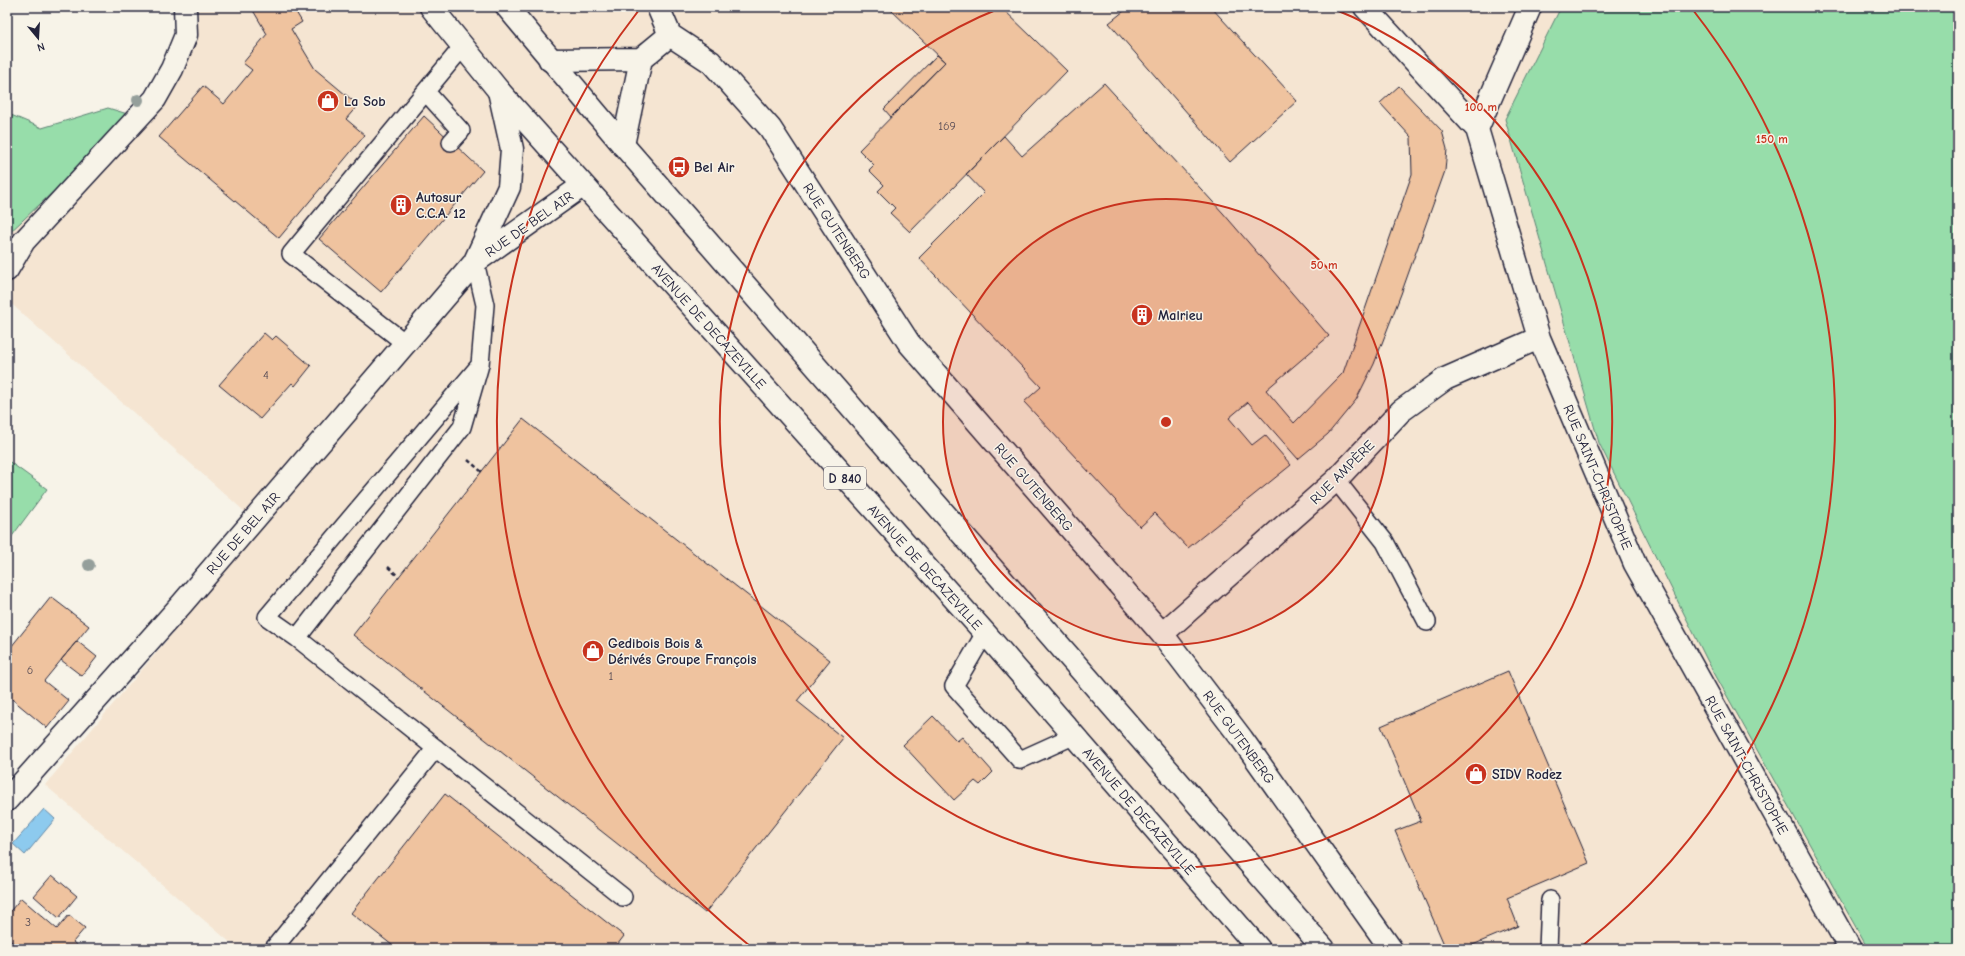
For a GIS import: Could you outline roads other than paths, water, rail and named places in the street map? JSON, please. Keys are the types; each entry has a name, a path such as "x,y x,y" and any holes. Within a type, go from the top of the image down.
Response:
{"street":[{"path":"7,270 24,241 155,99 172,69 186,35 185,7"},
{"name":"AVENUE DE DECAZEVILLE","path":"431,7 464,45 499,91 582,186 985,633 1259,949"},
{"path":"507,7 623,145 1324,949"},
{"path":"623,145 641,59 670,35 658,7"},
{"name":"RUE SAINT-CHRISTOPHE","path":"1365,7 1477,129 1539,338 1635,564 1850,949"},
{"path":"1477,129 1530,7"},
{"name":"RUE GUTENBERG","path":"670,35 711,62 770,128 909,343 1162,634 1242,739 1391,949"},
{"path":"550,60 641,59"},
{"name":"RUE DE BEL AIR","path":"475,262 509,187 512,149 499,91"},
{"name":"RUE DE BEL AIR","path":"7,800 181,605 475,262 582,186"},
{"name":"RUE AMPÈRE","path":"1162,634 1336,480 1401,411 1445,378 1539,338"}],"lane":[{"path":"405,343 291,254 464,45"},
{"path":"426,92 461,131 451,142"},
{"path":"298,638 462,427 480,365 485,305 475,262"},
{"path":"480,365 267,617 298,638 623,897"},
{"path":"1336,480 1386,542 1427,622"},
{"path":"985,633 954,686 1020,760 1074,736"},
{"path":"274,948 436,748"},
{"path":"1548,949 1550,900"}],"water":[{"path":"44,809 55,819 25,855 13,844"}],"place":[{"name":"La Sob","path":"328,101"},
{"name":"Bel Air","path":"679,167"},
{"name":"Autosur C.C.A. 12","path":"401,205"},
{"name":"Malrieu","path":"1142,315"},
{"name":"Gedibois Bois & Dérivés Groupe François","path":"593,651"},
{"name":"SIDV Rodez","path":"1476,774"}]}
